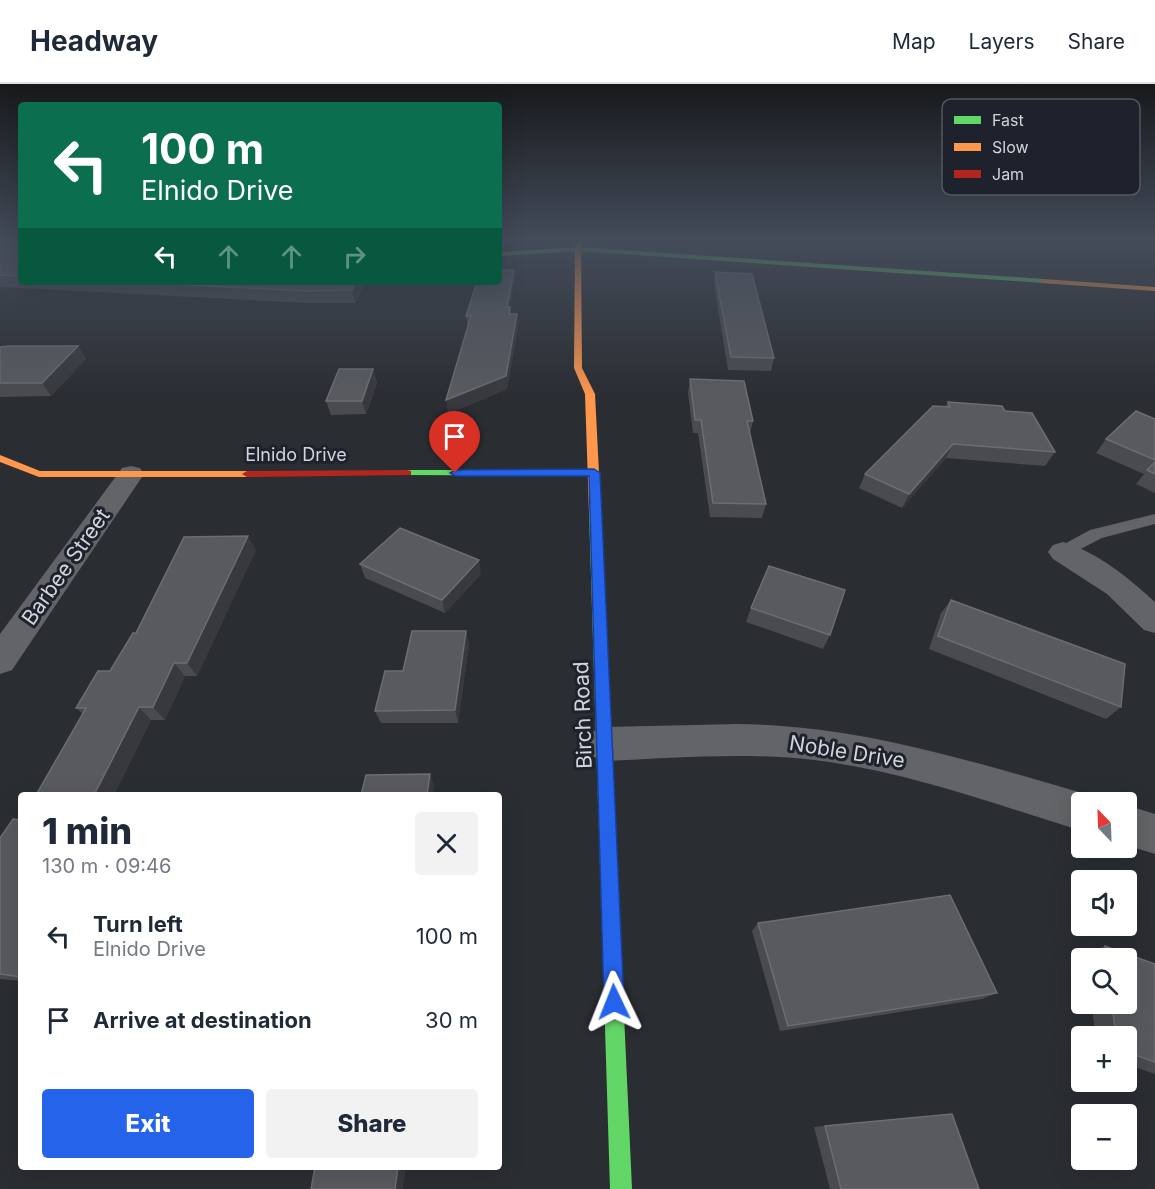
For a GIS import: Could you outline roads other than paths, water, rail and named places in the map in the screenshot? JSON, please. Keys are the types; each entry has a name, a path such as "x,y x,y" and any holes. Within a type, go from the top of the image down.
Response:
{"street":[{"name":"Birch Road","path":"578,294 578,368 590,394 594,473 621,1189"},
{"name":"Elnido Drive","path":"0,459 39,474 594,473"},
{"name":"Barbee Street","path":"0,660 131,474"},
{"path":"1063,552 1118,586 1155,621"},
{"name":"Noble Drive","path":"605,744 738,739 815,744 900,759 1071,809"},
{"path":"1137,828 1155,834"}],"lane":[{"path":"1063,552 1096,534 1155,519"}]}
